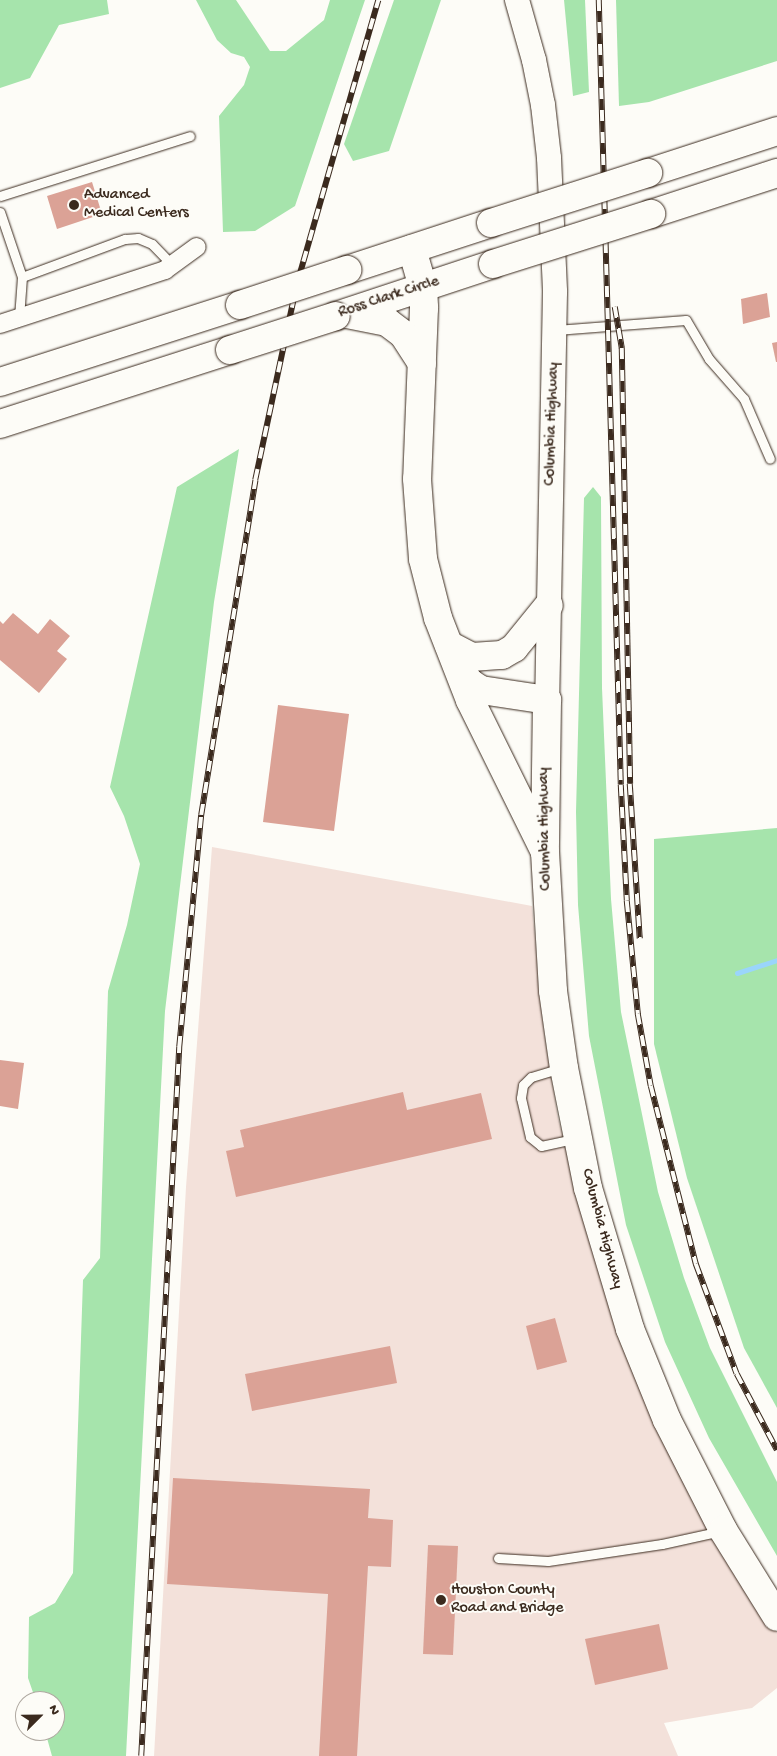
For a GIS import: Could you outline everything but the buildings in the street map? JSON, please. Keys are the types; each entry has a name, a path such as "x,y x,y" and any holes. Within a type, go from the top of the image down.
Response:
{"main road":[{"name":"Columbia Highway","path":"517,0 534,60 545,123 556,330 545,852 553,991 564,1068 577,1139 611,1272 630,1329 667,1420 723,1530 777,1617"},
{"path":"0,382 777,131"},
{"name":"Ross Clark Circle","path":"0,424 777,173"},
{"path":"412,249 423,287 417,479 420,531 430,590 470,700 545,852"},
{"path":"340,315 387,322 402,334 422,364"},
{"path":"454,656 502,655 514,648 549,605"},
{"path":"454,656 468,682 481,690 547,700"}],"street":[{"path":"0,324 172,265 197,247"}],"lane":[{"path":"0,196 190,136"},
{"path":"0,212 22,277 19,318"},
{"path":"22,277 125,239 138,238 152,244 172,265"},
{"path":"556,330 686,320 709,359 744,399 770,459"},
{"path":"564,1068 531,1077 523,1085 521,1098 530,1137 541,1146 577,1139"},
{"path":"498,1558 548,1560 662,1544 723,1530"}],"shaded area":[{"path":"212,847 532,906 544,1032 558,1118 601,1276 777,1633 777,1688 752,1708 664,1723 678,1756 154,1756 186,1187"}],"green space":[{"path":"0,0 107,0 109,14 59,25 30,78 0,88"},
{"path":"196,0 236,0 270,51 286,51 324,20 330,0 365,0 295,206 255,231 223,232 219,116 244,85 250,67 244,57 231,53 217,40"},
{"path":"394,0 441,0 389,151 353,161 344,144"},
{"path":"564,0 585,0 589,92 573,96"},
{"path":"616,0 777,0 777,61 649,102 619,106"},
{"path":"239,449 214,602 165,1011 126,1756 52,1756 48,1741 65,1741 65,1691 33,1691 28,1678 29,1617 55,1603 73,1573 83,1280 100,1258 108,991 127,925 140,864 124,816 110,787 177,487"},
{"path":"593,487 601,497 602,688 611,899 621,1012 658,1192 684,1278 710,1348 777,1482 777,1556 709,1438 665,1342 626,1225 589,1036 578,905 576,812 584,498"},
{"path":"777,828 777,1408 744,1348 687,1178 654,1044 654,839"}],"waterway":[{"path":"737,973 777,960"}],"railway":[{"path":"141,1756 179,1047 201,815 255,480 297,283 378,0"},
{"path":"599,0 621,785 627,901 638,1014 651,1086 696,1264 737,1374 777,1450"},
{"path":"615,307 622,348 630,784 640,939"}],"place":[{"name":"Advanced Medical Centers","path":"74,205"},
{"name":"Houston County Road and Bridge","path":"441,1600"}]}
